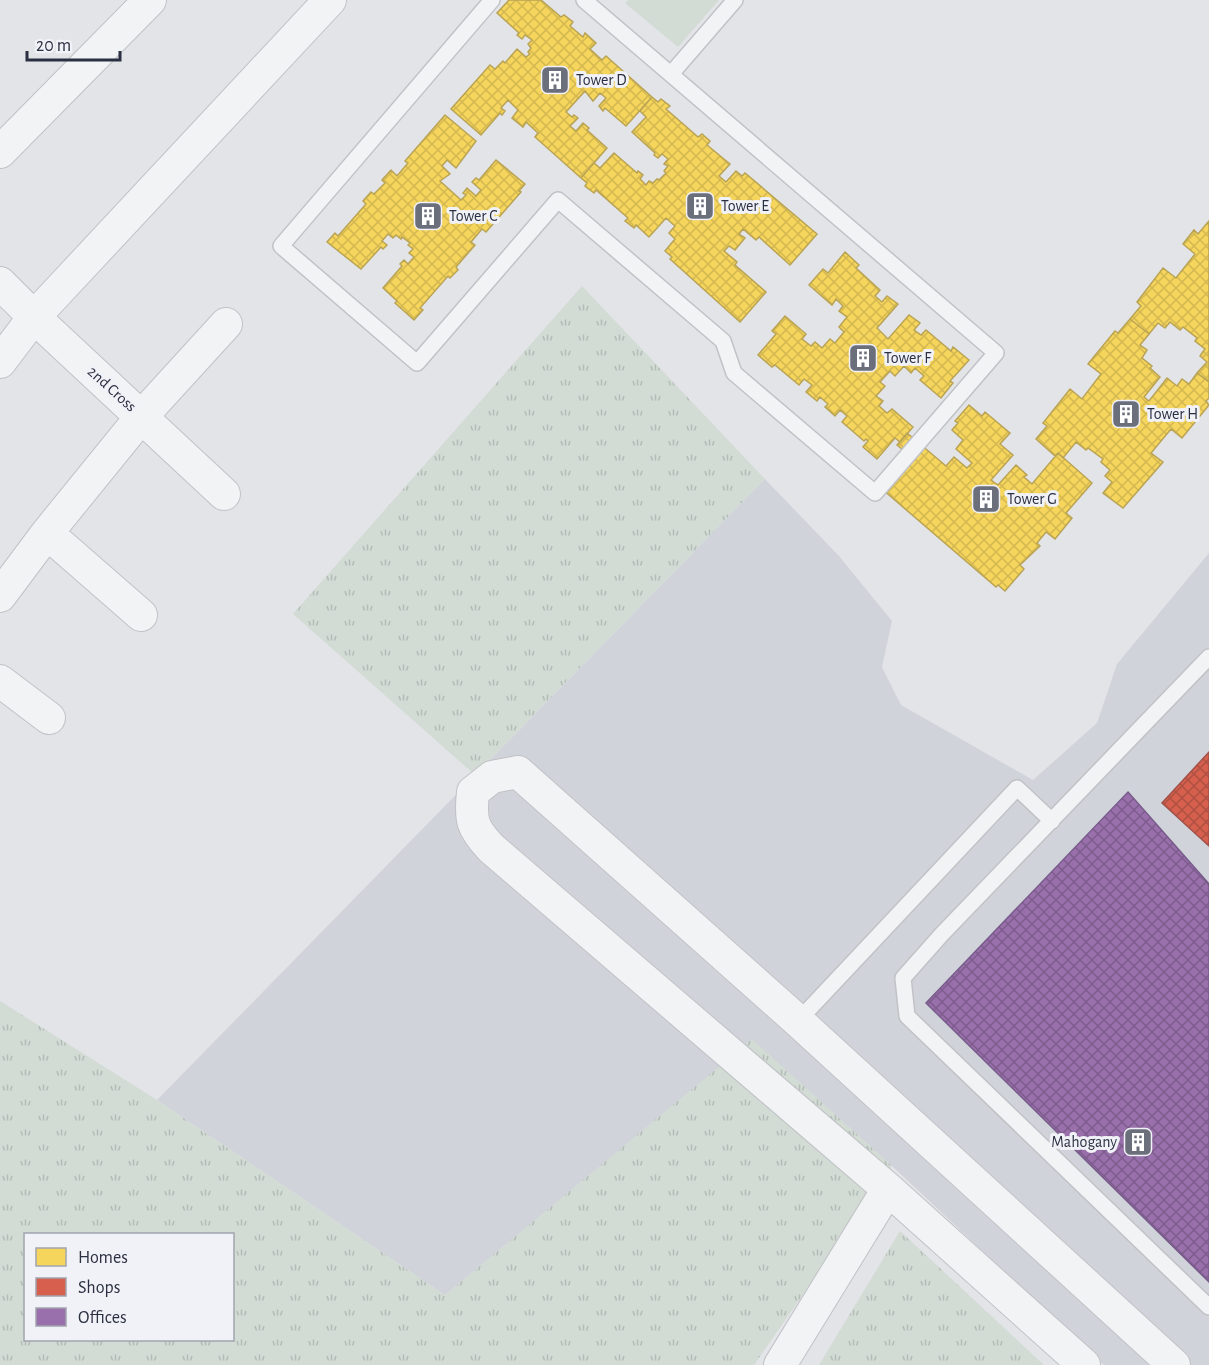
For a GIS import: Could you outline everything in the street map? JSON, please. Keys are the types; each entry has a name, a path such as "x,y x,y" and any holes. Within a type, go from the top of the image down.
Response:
{"street":[{"path":"0,152 150,0"},
{"path":"0,362 34,317 330,0"},
{"name":"2nd Cross","path":"0,283 224,494"},
{"path":"0,596 47,532 142,416 226,324"},
{"path":"47,532 141,615"},
{"path":"0,681 49,718"},
{"path":"1084,1365 888,1189 491,848 478,834 470,816 473,792 492,777 518,772 798,1022 1174,1365"},
{"path":"780,1365 888,1189"}],"lane":[{"path":"492,0 281,246 417,363 558,200 723,341 734,373 875,493 996,353 584,0"},
{"path":"671,74 735,0"},
{"path":"1209,657 942,934 903,978 907,1016 1209,1307"},
{"path":"798,1022 1017,788 1052,820"}],"shaded area":[{"path":"765,479 839,556 892,621 882,667 901,705 1033,780 1097,723 1117,664 1209,553 1209,1365 1104,1365 892,1166 752,1040 445,1295 157,1100"}],"green space":[{"path":"628,0 719,0 678,47 625,3"},
{"path":"582,286 765,479 475,775 293,614"},
{"path":"0,1001 157,1100 445,1295 752,1039 892,1166 754,1365 0,1365"},
{"path":"900,1231 1044,1365 819,1365"}],"building: Homes":[{"name":"Tower D","path":"509,0 541,0 561,17 564,15 573,22 570,26 583,37 585,33 596,43 590,49 602,60 606,56 652,97 626,126 605,108 603,111 599,106 606,98 600,93 593,101 585,91 566,112 578,118 570,126 576,131 583,123 589,128 587,130 607,148 581,178 535,137 538,133 526,122 523,127 512,118 518,110 508,100 501,108 505,111 502,115 500,113 481,135 451,109 490,65 495,69 503,61 505,63 517,49 526,57 530,54 528,52 531,48 528,44 532,40 525,35 522,39 517,35 519,33 497,13"},
{"name":"Tower E","path":"652,97 658,102 661,99 670,106 666,109 698,137 702,134 710,141 707,145 730,164 719,176 726,182 736,171 742,176 745,173 817,234 790,265 759,237 756,240 743,229 739,234 745,238 735,250 729,246 724,251 737,262 735,265 766,292 740,322 670,259 672,257 665,251 675,239 669,233 675,226 666,218 649,237 636,225 634,228 625,221 628,218 596,190 594,193 585,186 587,183 581,178 594,163 600,168 614,153 637,173 638,171 643,175 640,179 646,185 649,181 653,183 659,180 666,173 664,171 668,166 664,164 668,159 662,154 658,158 654,155 655,153 632,132 646,117 640,111"},
{"name":"Tower C","path":"445,115 476,141 456,168 447,160 442,166 450,174 440,181 461,200 466,195 463,193 467,188 476,196 481,190 472,182 476,178 479,180 496,160 525,184 519,191 521,192 486,232 482,229 471,242 475,245 456,267 458,270 450,278 448,276 420,308 423,310 414,320 395,303 397,301 383,288 402,266 400,264 404,260 408,264 414,257 409,253 413,249 408,245 410,243 402,237 401,239 396,235 393,238 388,234 382,241 387,245 383,249 381,247 361,269 327,242 335,233 338,236 366,204 363,201 371,192 374,194 385,183 382,180 391,170 397,176 408,163 405,161"},
{"path":"1209,221 1209,382 1197,373 1207,362 1200,356 1205,349 1195,341 1197,338 1183,327 1180,330 1170,322 1165,328 1158,323 1149,334 1130,319 1141,306 1137,302 1163,268 1176,278 1195,254 1183,244 1194,230 1198,234"},
{"name":"Tower F","path":"845,252 859,265 856,268 880,290 875,296 882,302 887,296 898,304 877,328 888,339 909,315 920,323 914,330 921,335 926,330 951,351 953,347 969,360 950,381 953,383 941,398 920,380 924,376 915,368 911,373 904,366 895,376 890,371 880,382 885,386 876,396 883,401 879,406 887,413 892,409 913,427 900,442 895,438 877,459 863,447 868,441 866,439 864,441 842,422 847,416 840,410 835,416 825,407 828,404 820,397 817,401 806,392 812,385 804,379 799,385 775,365 772,367 758,355 776,334 772,331 785,316 806,334 802,339 811,346 815,342 822,348 830,339 835,343 844,332 839,327 847,317 839,311 843,306 836,299 832,305 809,285 823,269 828,273"},
{"name":"Tower H","path":"1130,319 1149,334 1140,345 1147,350 1142,358 1160,377 1144,397 1149,401 1167,378 1177,386 1182,379 1189,384 1197,373 1209,382 1209,398 1206,401 1209,405 1182,438 1171,429 1151,453 1163,462 1123,508 1103,493 1112,482 1105,476 1110,470 1101,462 1103,459 1076,442 1063,458 1058,453 1055,456 1036,439 1047,426 1043,423 1070,389 1082,399 1101,374 1088,364 1115,331 1118,333"},
{"name":"Tower G","path":"969,405 982,416 985,412 1010,433 1000,444 1013,455 991,480 998,485 1016,465 1027,475 1024,477 1032,484 1058,453 1092,483 1066,513 1072,518 1055,539 1046,532 1037,543 1040,546 1020,565 1024,569 1005,591 998,585 996,587 875,483 903,450 897,445 907,433 946,466 954,457 967,468 972,463 956,449 963,440 952,430 958,423 955,421"}],"building: Shops":[{"path":"1209,752 1209,846 1162,803"}],"building: Offices":[{"name":"Mahogany","path":"1128,792 1209,884 1209,1282 926,1003"}],"place":[{"name":"Tower D","path":"555,80"},
{"name":"Tower E","path":"700,206"},
{"name":"Tower C","path":"428,216"},
{"name":"Tower F","path":"863,358"},
{"name":"Tower H","path":"1126,414"},
{"name":"Tower G","path":"986,499"},
{"name":"Mahogany","path":"1138,1142"}]}
